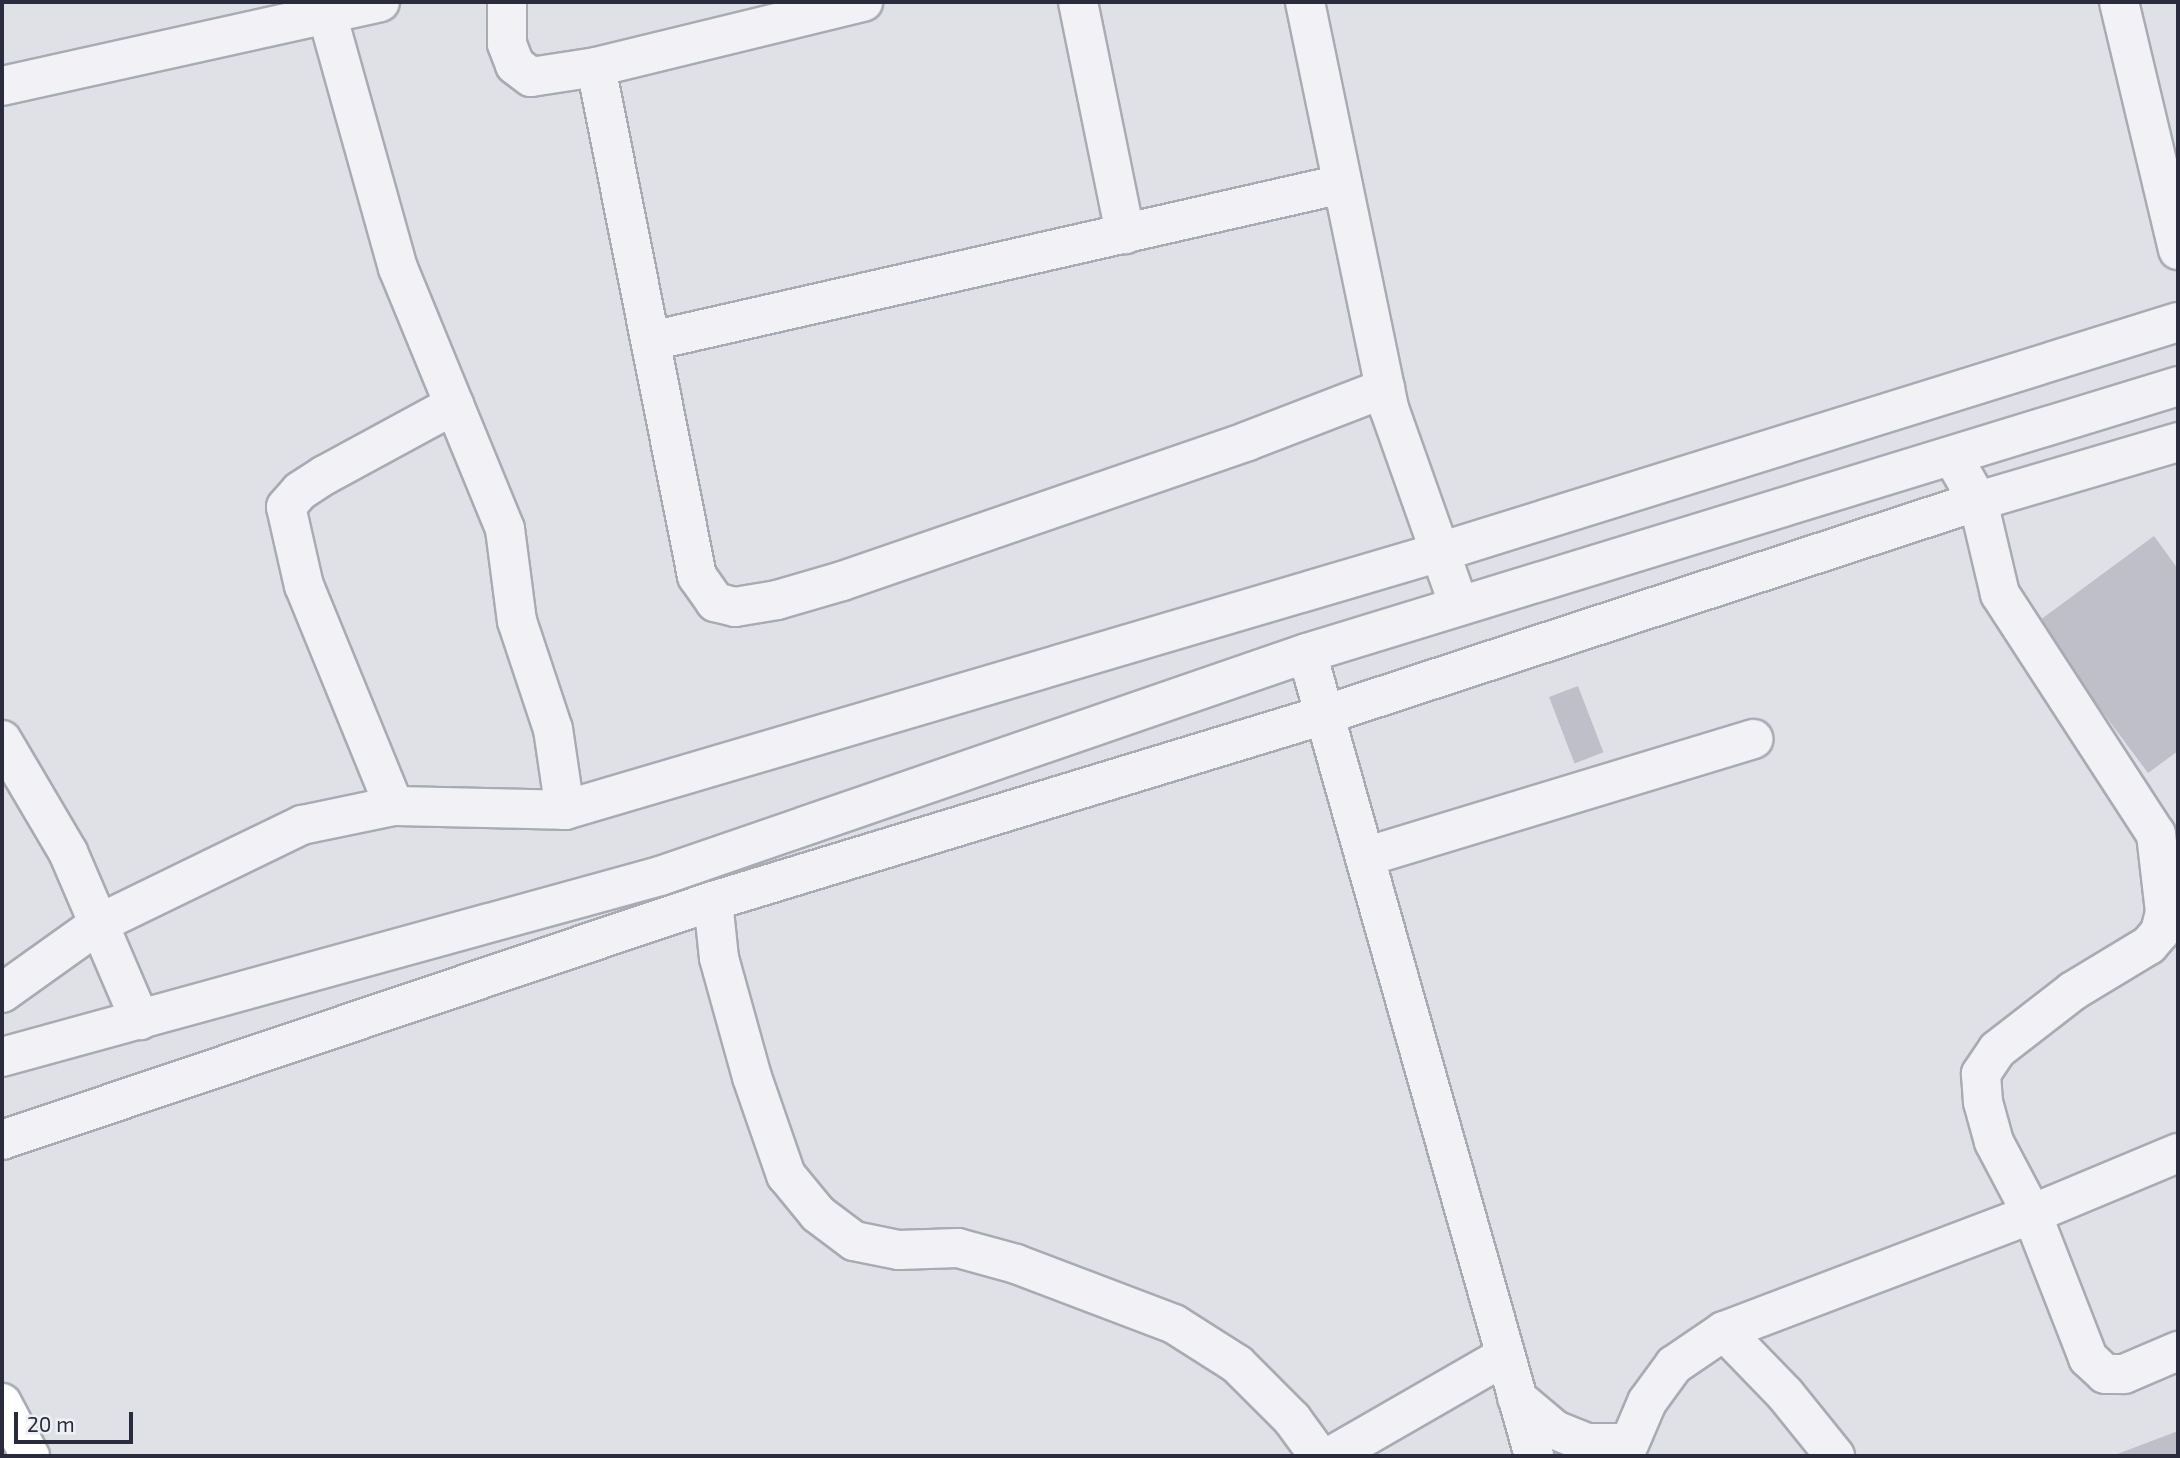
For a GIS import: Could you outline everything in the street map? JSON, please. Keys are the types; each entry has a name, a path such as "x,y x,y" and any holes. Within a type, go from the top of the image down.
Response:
{"main road":[{"path":"2,1403 30,1456"}],"street":[{"path":"2,86 380,2"},
{"path":"507,2 507,44 515,65 531,77 596,67 863,2"},
{"path":"1078,2 1125,234"},
{"path":"1305,2 1385,388 1459,606"},
{"path":"2119,2 2178,250"},
{"path":"327,14 398,268 505,529 517,621 554,729 565,810"},
{"path":"596,67 697,576 715,602 735,607 777,600 842,581 1248,441 1385,388"},
{"path":"651,341 1342,184"},
{"path":"2,993 100,923 302,825 394,806 565,810 1440,552 2178,322"},
{"path":"2,1057 660,876 1307,653 2178,386"},
{"path":"394,806 304,586 286,508 300,491 325,475 454,405"},
{"path":"2,1140 713,901 1324,715 1978,501 2178,442"},
{"path":"1952,456 1978,501 2000,594 2156,834 2165,912 2160,932 2149,945 2074,991 1997,1050 1981,1074 1994,1142 2032,1214 2088,1357 2105,1374 2124,1374 2178,1351"},
{"path":"1307,653 1534,1456"},
{"path":"1366,857 1753,739"},
{"path":"2,740 68,852 140,1020"},
{"path":"713,901 719,958 752,1077 786,1175 818,1214 854,1241 899,1250 958,1248 1016,1264 1174,1324 1237,1364 1292,1419 1320,1456"},
{"path":"1517,1398 1555,1430 1588,1443 1625,1450 1647,1402 1674,1365 1724,1331 2032,1214 2178,1153"},
{"path":"1724,1331 1785,1394 1835,1456"},
{"path":"1331,1456 1505,1356"}],"building":[{"path":"2154,536 2178,569 2178,751 2148,773 2036,623"},
{"path":"1578,686 1603,752 1575,763 1549,697"},
{"path":"2178,1431 2178,1456 2112,1456"}]}
